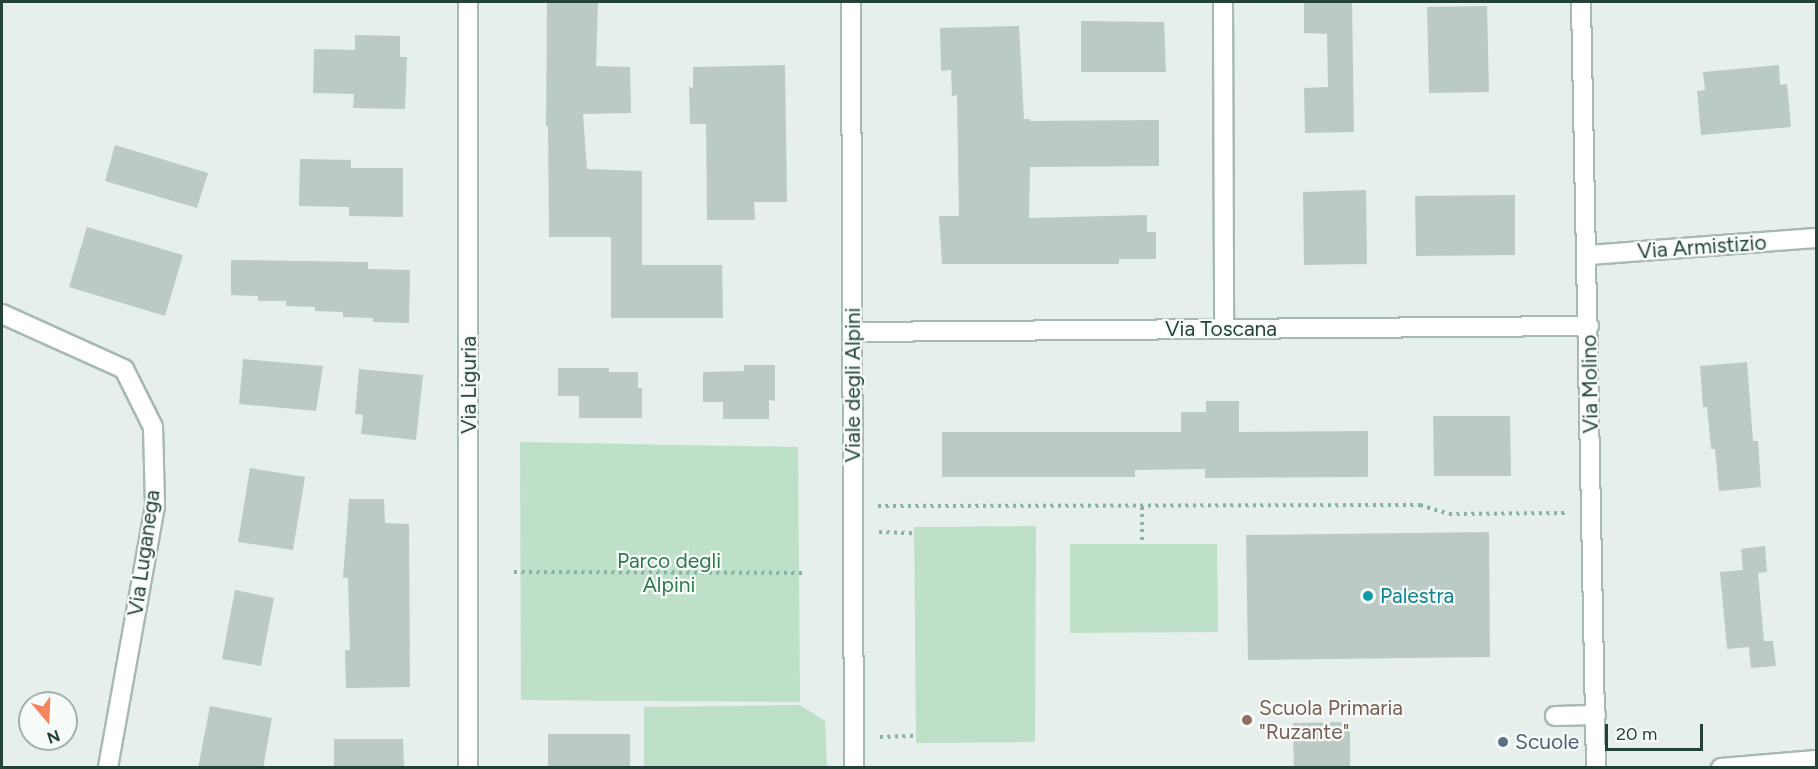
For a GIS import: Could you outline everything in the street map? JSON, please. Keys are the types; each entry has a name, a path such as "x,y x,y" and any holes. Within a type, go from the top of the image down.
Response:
{"street":[{"name":"Via Liguria","path":"468,2 468,768"},
{"name":"Viale degli Alpini","path":"851,2 854,768"},
{"path":"1223,2 1224,329"},
{"name":"Via Molino","path":"1581,2 1588,255 1596,768"},
{"name":"Via Armistizio","path":"1588,255 1816,238"},
{"name":"Via Luganega","path":"2,314 124,369 153,427 155,506 108,768"},
{"name":"Via Toscana","path":"853,332 1589,326"},
{"path":"1555,716 1596,715"},
{"path":"1721,768 1816,760"}],"path":[{"path":"878,495 878,506 1420,506 1449,514 1567,513"},
{"path":"1142,507 1142,541"},
{"path":"878,532 914,532"},
{"path":"514,572 804,573"},
{"path":"880,737 916,736"}],"green space":[{"name":"Parco degli Alpini","path":"520,442 798,447 800,702 521,700"},
{"path":"1036,526 1035,742 916,743 914,527"},
{"path":"1070,544 1217,544 1218,632 1070,633"},
{"path":"800,705 825,721 827,767 644,767 644,707"}],"building":[{"path":"547,2 598,2 596,66 630,67 631,113 583,114 587,169 642,171 642,265 722,265 723,318 611,318 611,237 549,237 548,126 546,126"},
{"path":"1304,2 1352,2 1354,132 1305,133 1304,88 1328,87 1327,34 1304,33"},
{"path":"1487,6 1489,92 1429,93 1427,7"},
{"path":"1081,21 1164,22 1166,72 1081,72"},
{"path":"1019,26 1024,119 1030,119 1030,121 1159,120 1159,166 1030,167 1029,218 1147,215 1147,232 1156,232 1156,259 1119,259 1119,264 942,264 939,216 959,216 957,95 952,96 951,70 941,71 940,28"},
{"path":"355,35 400,36 400,57 407,57 405,109 353,108 354,94 313,93 314,49 355,50"},
{"path":"785,65 787,202 754,202 755,220 707,220 706,124 690,124 689,87 693,88 693,67"},
{"path":"1779,65 1780,85 1787,84 1791,127 1701,135 1697,91 1705,90 1703,72"},
{"path":"115,145 208,173 197,208 105,181"},
{"path":"300,159 351,160 351,168 403,168 403,217 349,216 349,207 299,206"},
{"path":"1366,190 1367,264 1304,265 1303,192"},
{"path":"1515,195 1515,255 1416,256 1415,196"},
{"path":"87,227 183,255 165,316 69,287"},
{"path":"231,260 368,262 368,269 410,270 409,323 373,322 373,318 343,317 343,312 315,311 315,307 286,306 286,301 258,301 258,296 231,295"},
{"path":"243,359 323,366 316,411 239,404"},
{"path":"1747,362 1753,441 1758,441 1761,487 1719,491 1715,449 1711,449 1707,407 1703,407 1700,366"},
{"path":"744,365 775,365 775,401 769,400 769,419 723,419 723,402 703,402 703,372 744,371"},
{"path":"558,368 609,368 609,372 638,372 638,388 642,388 642,418 579,418 579,396 558,396"},
{"path":"359,369 423,375 416,440 361,434 363,415 355,414"},
{"path":"1206,401 1239,401 1239,432 1368,431 1368,477 1205,478 1205,469 1135,470 1135,477 942,477 942,432 1181,432 1181,412 1206,412"},
{"path":"1433,416 1510,416 1511,476 1434,476"},
{"path":"250,468 305,477 293,550 238,542"},
{"path":"349,499 384,499 385,523 409,524 410,687 346,688 345,650 350,650 348,578 343,578"},
{"name":"Palestra","path":"1489,532 1490,657 1248,660 1246,535"},
{"path":"1765,546 1767,572 1758,573 1764,641 1773,641 1776,666 1751,668 1749,647 1727,649 1720,572 1743,570 1741,549"},
{"path":"235,590 274,598 261,666 222,659"},
{"path":"210,706 272,718 263,768 198,768"},
{"path":"1350,722 1350,768 1294,768 1293,723"},
{"path":"548,734 630,734 630,768 548,768"},
{"path":"334,739 403,739 404,768 334,768"}],"place":[{"name":"Palestra","path":"1368,596"},
{"name":"Scuola Primaria \"Ruzante\"","path":"1247,720"},
{"name":"Scuole","path":"1503,742"}]}
